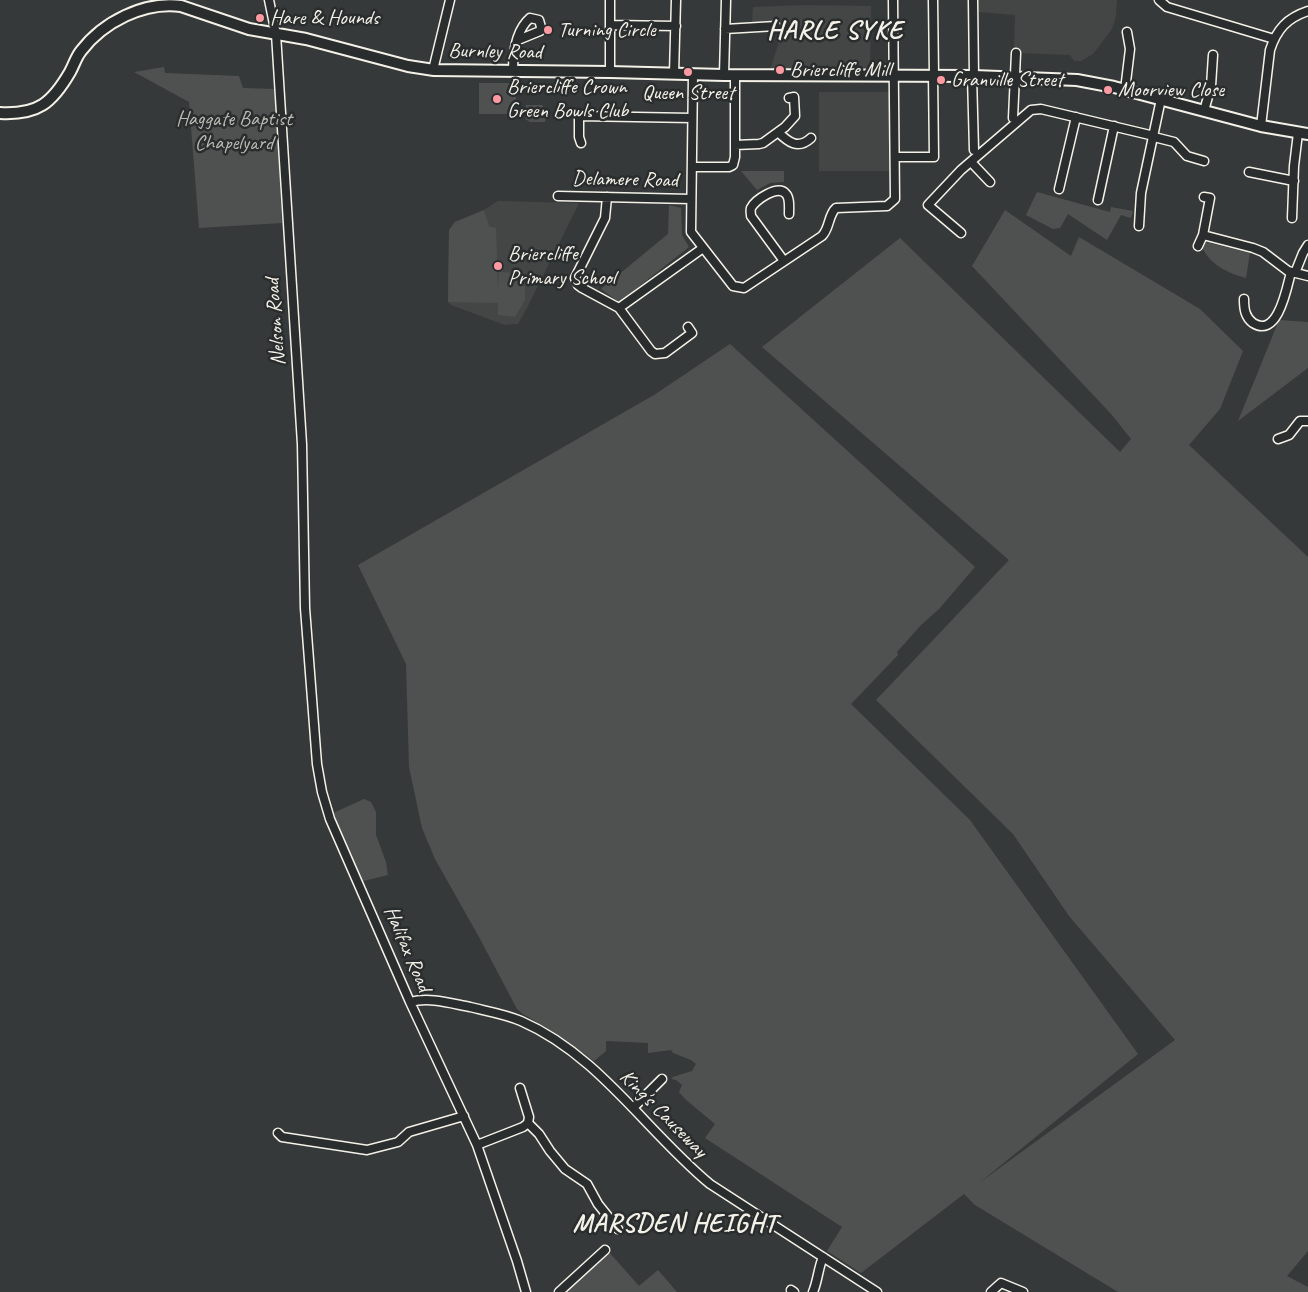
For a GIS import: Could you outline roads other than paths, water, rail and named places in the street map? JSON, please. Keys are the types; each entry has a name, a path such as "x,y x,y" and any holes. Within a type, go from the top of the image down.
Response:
{"street":[{"name":"Nelson Road","path":"269,0 276,34 302,444 305,608"},
{"path":"433,70 450,0"},
{"path":"610,0 610,72"},
{"path":"674,74 676,0"},
{"path":"692,167 731,166 735,160 725,29 726,0"},
{"path":"693,75 691,232 733,286 744,288 826,232 831,214 836,208 890,204 895,196 893,0"},
{"path":"895,157 934,158 933,0"},
{"path":"973,0 974,150"},
{"path":"1159,0 1167,7 1274,39"},
{"path":"0,113 13,114 32,110 46,103 56,94 80,53 93,38 114,23 138,11 158,6 181,6 240,26 276,34"},
{"path":"1261,126 1270,50 1274,39 1282,26 1290,19 1308,12"},
{"path":"610,25 676,26"},
{"path":"725,29 776,26"},
{"path":"1125,90 1130,49 1126,32"},
{"name":"Burnley Road","path":"276,34 306,39 408,66 433,70 693,75 973,76 1077,80 1125,90 1261,126 1303,133"},
{"path":"513,71 513,57 518,40"},
{"path":"1013,118 1016,53"},
{"path":"1204,111 1210,86 1213,55"},
{"path":"735,145 759,144 785,127 795,116 794,97"},
{"path":"1139,226 1141,193 1161,99"},
{"path":"961,233 928,205 971,162 1026,113 1036,109 1114,126 1174,142 1187,156 1199,162"},
{"path":"581,143 579,137 579,116 692,118"},
{"path":"1060,189 1076,117"},
{"path":"1098,200 1114,126"},
{"path":"778,132 789,142 795,144 810,141"},
{"path":"1292,218 1294,181 1303,133"},
{"path":"971,162 990,182"},
{"path":"1249,172 1294,181"},
{"path":"784,261 751,216 751,211 754,204 775,190 786,194 789,214"},
{"name":"Delamere Road","path":"558,196 691,199"},
{"path":"607,197 605,218 576,274 578,285 619,308 655,354 665,353 692,333"},
{"path":"1198,246 1203,235 1210,198"},
{"path":"1203,235 1258,250 1293,273 1308,276"},
{"path":"1244,299 1244,310 1252,323 1266,326 1272,322 1278,314 1293,273 1308,245"},
{"path":"619,308 702,248"},
{"path":"1278,439 1289,435 1300,421 1308,421"},
{"name":"Halifax Road","path":"305,608 317,764 322,792 330,819 410,1002 477,1145 526,1292"},
{"name":"King's Causeway","path":"410,1002 422,999 440,1001 520,1020 556,1040 580,1058 634,1107 661,1138 710,1184 878,1292"},
{"path":"634,1107 662,1080"},
{"path":"477,1145 523,1127 528,1123 529,1116 520,1088"},
{"path":"278,1134 282,1137 367,1150 398,1142 409,1132 464,1116"},
{"path":"528,1123 566,1169 588,1184 598,1204 618,1229"},
{"path":"559,1292 605,1250"},
{"path":"814,1292 817,1284 818,1268 823,1257"},
{"path":"991,1292 1001,1283 1022,1292"}],"place":[{"name":"Hare & Hounds","path":"260,18"},
{"name":"Turning Circle","path":"548,30"},
{"name":"Briercliffe Mill","path":"780,70"},
{"name":"Queen Street","path":"688,72"},
{"name":"Granville Street","path":"941,80"},
{"name":"Moorview Close","path":"1108,90"},
{"name":"Briercliffe Crown Green Bowls Club","path":"497,99"},
{"name":"Briercliffe Primary School","path":"498,266"}],"district":[{"name":"HARLE SYKE","path":"835,31"},
{"name":"MARSDEN HEIGHT","path":"675,1224"}],"park label":[{"name":"Haggate Baptist Chapelyard","path":"234,131"}]}
